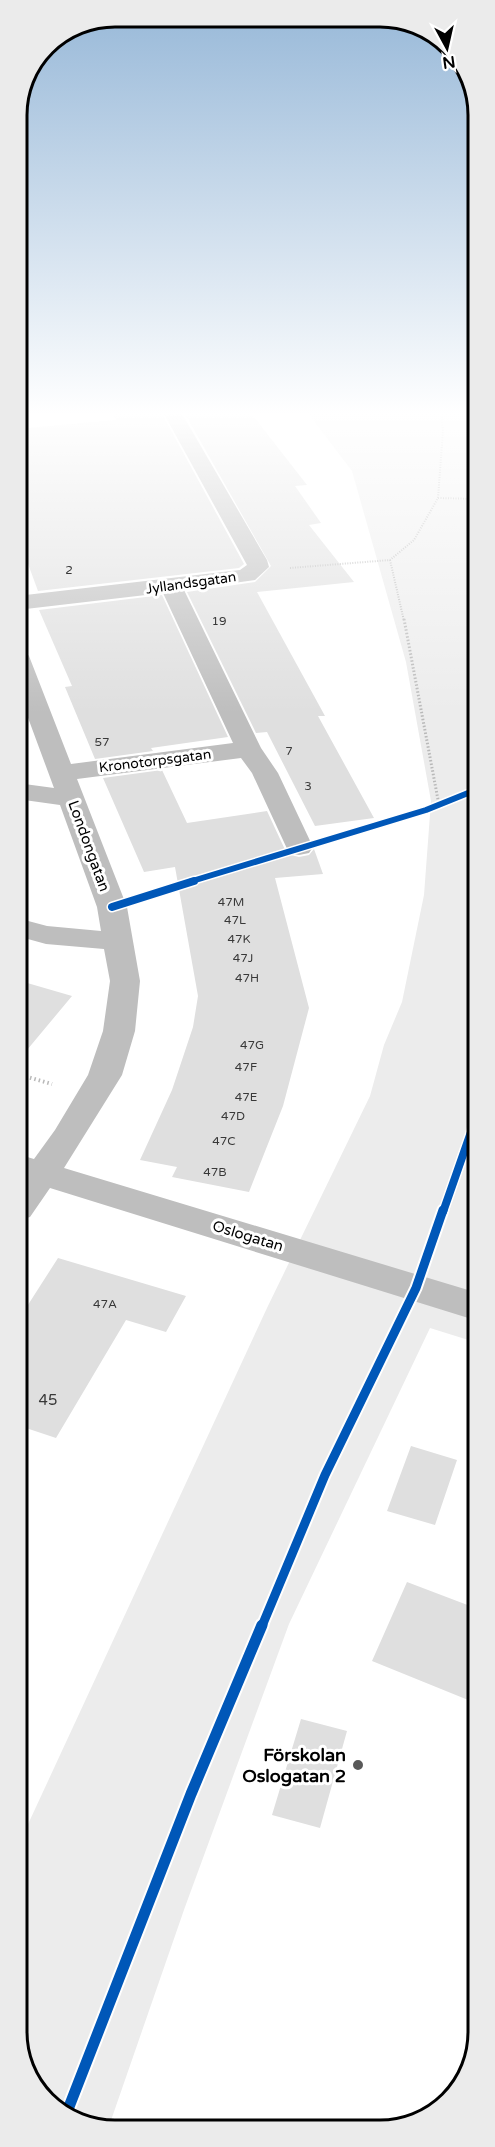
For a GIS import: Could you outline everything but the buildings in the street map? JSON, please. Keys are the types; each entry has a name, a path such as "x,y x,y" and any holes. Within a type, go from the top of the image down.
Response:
{"street":[{"name":"Jyllandsgatan","path":"27,602 231,578 254,571 258,567 256,560 229,512"},
{"path":"171,586 248,749 265,773 299,847"},
{"name":"Londongatan","path":"27,689 67,786 112,907 125,981 119,1031 108,1064 89,1103 29,1169"},
{"name":"Kronotorpsgatan","path":"27,790 67,786 248,749"},
{"path":"27,930 46,935 119,941"},
{"name":"Oslogatan","path":"29,1169 468,1304"}],"path":[{"path":"254,571 390,560 414,540 430,512"},
{"path":"390,560 411,651 440,805"}],"shaded area":[{"path":"364,512 468,512 468,1340 430,1328 289,1624 185,1907 111,2120 98,2118 71,2108 49,2090 39,2076 30,2055 27,2032 27,1826 267,1308 370,1096 384,1045 402,1002 424,895 431,801 406,662"}],"cycle path":[{"path":"112,907 299,847 426,810 468,793"},
{"path":"69,2107 191,1794 325,1475 416,1288 468,1140"}],"place":[{"name":"Förskolan Oslogatan 2","path":"358,1765"}]}
